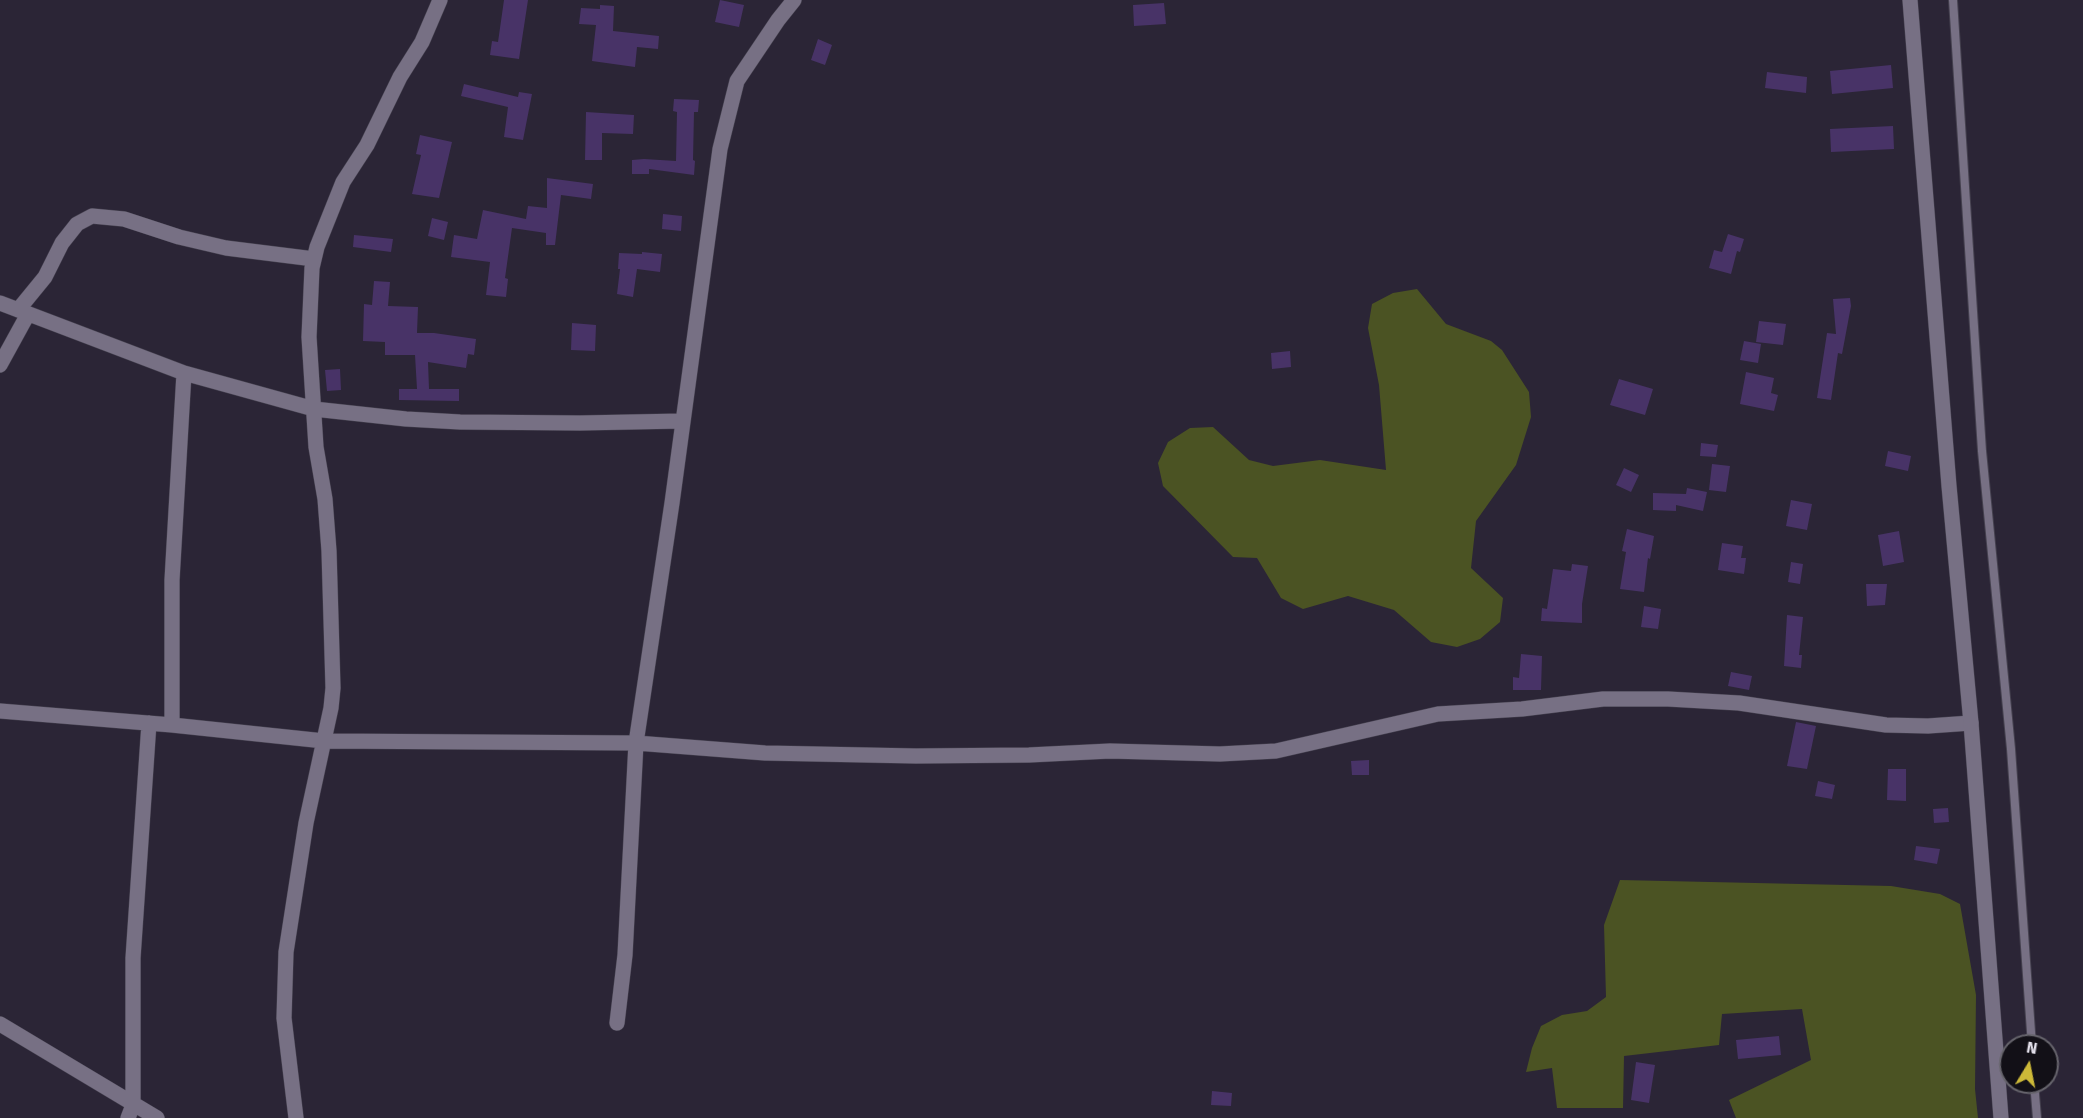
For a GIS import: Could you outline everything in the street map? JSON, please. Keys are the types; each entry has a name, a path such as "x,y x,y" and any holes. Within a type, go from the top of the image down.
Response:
{"street":[{"path":"296,1118 284,1018 286,952 306,823 333,688 330,550 325,499 316,447 309,337 314,259 343,182 367,145 400,77 422,42 440,0"},
{"path":"616,1023 625,955 636,743 672,504 720,149 734,91 742,72 794,0"},
{"path":"1910,0 1948,474 1971,723 2001,1118"},
{"path":"0,364 23,312 45,277 62,243 77,224 92,216 124,219 179,237 226,248 314,259"},
{"path":"0,303 184,373 314,409 406,419 460,422 682,421"},
{"path":"172,725 172,580 184,373"},
{"path":"1,713 149,723 324,741 636,743 765,753 811,754 1017,755 1110,751 1220,754 1276,751 1438,714 1522,709 1603,699 1668,699 1739,703 1886,725 1928,726 1971,723"},
{"path":"130,1111 133,958 149,723"},
{"path":"0,1024 130,1111 157,1118"}],"lane":[{"path":"1953,0 1982,451 2011,749 2031,1034"},
{"path":"2035,1094 2037,1118"}],"green space":[{"path":"1417,289 1446,324 1491,341 1502,350 1529,392 1531,417 1516,465 1476,521 1471,568 1503,598 1500,622 1480,639 1457,647 1431,642 1394,610 1348,596 1303,609 1281,598 1257,558 1233,557 1163,486 1158,463 1168,442 1190,428 1213,427 1249,460 1273,466 1320,460 1386,470 1379,385 1368,328 1372,304 1393,293"},
{"path":"1620,880 1891,886 1940,894 1960,904 1976,995 1975,1089 1978,1118 1736,1118 1729,1100 1811,1060 1802,1009 1722,1014 1719,1045 1624,1056 1623,1108 1557,1108 1552,1068 1526,1072 1532,1048 1541,1026 1562,1015 1587,1011 1606,997 1604,925"}],"building":[{"path":"504,0 528,0 519,59 490,55 492,41 498,42"},
{"path":"720,0 744,5 739,27 715,22"},
{"path":"1164,3 1166,24 1134,26 1133,5"},
{"path":"600,5 614,6 613,31 659,36 658,49 637,47 635,67 592,61 596,25 579,24 581,8 600,9"},
{"path":"818,39 832,45 825,65 811,60"},
{"path":"1891,65 1893,88 1832,94 1830,71"},
{"path":"1767,72 1807,77 1806,93 1765,88"},
{"path":"464,84 518,97 519,92 532,94 523,140 504,137 508,107 461,96"},
{"path":"674,99 699,100 698,112 694,112 694,175 649,169 649,174 632,174 632,160 676,161 677,112 673,111"},
{"path":"586,112 634,115 633,134 602,133 602,160 585,160"},
{"path":"1893,126 1894,149 1831,152 1830,129"},
{"path":"420,135 452,142 439,198 412,194 421,155 416,154"},
{"path":"547,178 593,184 591,199 561,195 555,245 546,245 546,233 512,228 505,278 508,279 506,297 486,295 490,262 451,257 454,235 477,239 483,210 526,219 528,206 547,208"},
{"path":"663,214 682,216 681,231 662,229"},
{"path":"432,218 448,222 444,240 428,236"},
{"path":"1728,234 1744,239 1740,252 1737,251 1731,274 1709,268 1714,250 1722,252"},
{"path":"354,235 393,239 391,252 353,247"},
{"path":"642,252 662,254 660,272 637,269 633,297 617,294 619,253 642,254"},
{"path":"374,281 390,282 388,306 418,307 417,333 476,339 474,355 468,354 466,368 428,362 429,389 459,389 459,401 399,400 399,389 417,389 415,355 385,355 385,342 363,341 364,304 372,305"},
{"path":"1850,298 1851,306 1842,354 1838,353 1831,400 1817,398 1827,333 1836,334 1833,299"},
{"path":"1759,321 1786,324 1783,345 1756,342"},
{"path":"572,323 596,325 595,351 571,350"},
{"path":"1744,341 1761,344 1758,363 1740,360"},
{"path":"1290,351 1291,367 1272,369 1271,353"},
{"path":"340,369 341,390 327,391 325,370"},
{"path":"1746,372 1774,378 1771,393 1778,395 1774,411 1740,404"},
{"path":"1619,379 1653,389 1645,415 1610,405"},
{"path":"1701,443 1718,445 1716,457 1700,456"},
{"path":"1888,451 1911,456 1908,471 1885,466"},
{"path":"1712,464 1730,466 1726,492 1709,490"},
{"path":"1624,468 1639,475 1631,492 1616,485"},
{"path":"1687,488 1707,492 1703,511 1676,505 1676,511 1653,510 1653,493 1686,494"},
{"path":"1791,500 1812,504 1807,530 1786,526"},
{"path":"1627,529 1654,536 1650,559 1648,558 1644,592 1620,589 1626,552 1622,551"},
{"path":"1899,531 1904,562 1883,566 1878,535"},
{"path":"1722,543 1743,546 1741,558 1746,558 1744,574 1718,570"},
{"path":"1791,562 1803,564 1800,584 1788,582"},
{"path":"1572,564 1588,566 1582,604 1582,623 1541,621 1542,608 1547,609 1553,569 1571,571"},
{"path":"1866,584 1887,584 1885,605 1867,606"},
{"path":"1644,606 1661,609 1658,629 1641,627"},
{"path":"1787,615 1803,617 1799,655 1802,655 1801,668 1784,666"},
{"path":"1521,654 1542,656 1541,690 1513,690 1513,677 1519,678"},
{"path":"1731,672 1752,676 1749,690 1728,686"},
{"path":"1796,722 1816,726 1807,769 1787,766"},
{"path":"1369,760 1369,775 1352,775 1351,761"},
{"path":"1888,769 1906,769 1906,801 1887,800"},
{"path":"1818,781 1835,785 1832,799 1815,796"},
{"path":"1948,808 1949,822 1934,823 1933,809"},
{"path":"1916,846 1940,849 1937,864 1914,860"},
{"path":"1779,1036 1781,1055 1738,1059 1736,1040"},
{"path":"1636,1062 1655,1065 1649,1103 1631,1100"},
{"path":"1212,1091 1232,1093 1231,1106 1211,1105"}]}
